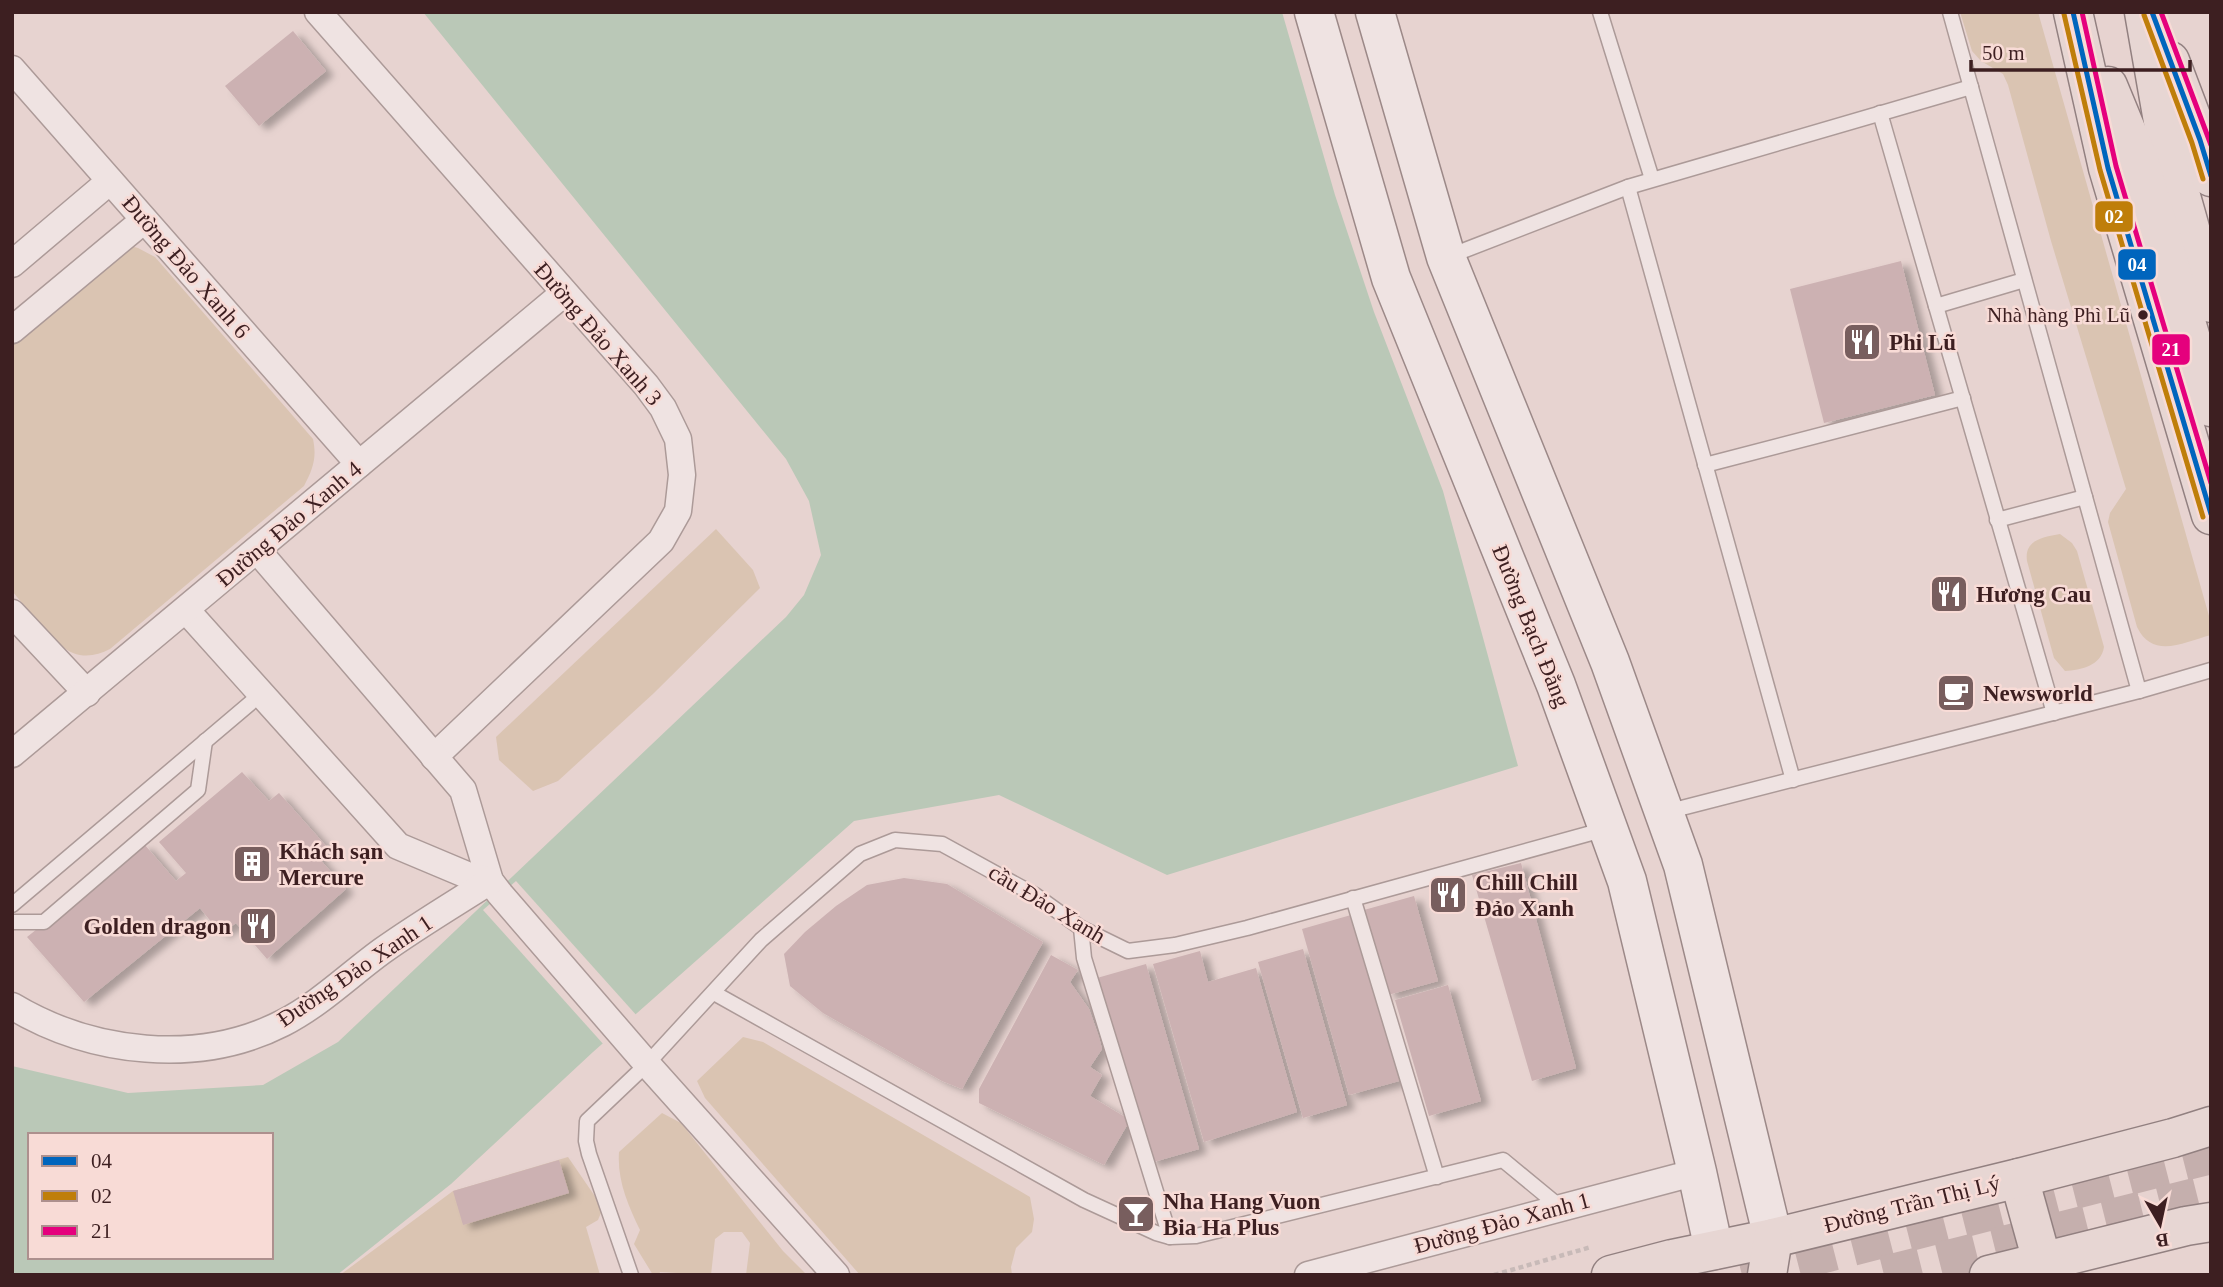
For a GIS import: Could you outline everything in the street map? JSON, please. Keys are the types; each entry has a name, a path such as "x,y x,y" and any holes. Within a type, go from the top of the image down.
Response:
{"main road":[{"name":"Đường Bạch Đằng","path":"1314,12 1391,278 1556,685 1627,881 1720,1263"},
{"path":"1375,12 1446,257 1610,662 1683,864 1770,1256"},
{"path":"2075,12 2154,155 2211,303"},
{"path":"2075,12 2108,168 2211,515"},
{"path":"2144,12 2154,155 2211,407"},
{"path":"2152,12 2200,140 2211,177"},
{"path":"1391,278 1446,257"},
{"path":"1608,829 1665,813"},
{"name":"Đường Trần Thị Lý","path":"1611,1275 1770,1256 2019,1178 2211,1126"},
{"path":"2019,1178 2042,1261"},
{"path":"1989,1275 2211,1222"}],"street":[{"name":"Đường Đảo Xanh 3","path":"318,12 646,385 663,408 678,439 682,475 678,511 661,541 434,757"},
{"name":"Đường Đảo Xanh 6","path":"12,69 359,464"},
{"path":"12,264 110,181"},
{"path":"12,330 144,220"},
{"name":"Đường Đảo Xanh 4","path":"12,754 564,293"},
{"path":"257,550 463,790 495,887 647,1064 836,1275"},
{"path":"186,610 398,845 495,887"},
{"path":"12,613 87,693"},
{"name":"Đường Đảo Xanh 1","path":"12,1006 45,1024 75,1035 135,1049 192,1048 223,1044 273,1027 300,1013 335,990 383,951 495,887"},
{"name":"Đường Đảo Xanh 1","path":"1308,1275 1697,1172"}],"lane":[{"path":"1600,12 1652,179"},
{"path":"1950,12 2138,691"},
{"path":"1446,257 1652,179 1747,154 1971,87"},
{"path":"1880,113 2053,713"},
{"path":"1628,187 1793,780"},
{"path":"1936,306 2024,281"},
{"path":"1705,465 1962,398"},
{"path":"1997,520 2085,497"},
{"path":"1665,813 2211,670"},
{"path":"12,905 261,694"},
{"path":"12,922 44,922 198,790 205,741"},
{"name":"cầu Đảo Xanh","path":"631,1275 589,1154 586,1141 587,1121 647,1064 761,940 860,855 895,840 942,844 1035,895 1081,928 1128,951 1175,946 1608,829"},
{"path":"1353,898 1437,1177"},
{"path":"1081,928 1084,958 1170,1237"},
{"path":"714,993 1084,1200 1170,1237 1196,1236 1503,1160 1560,1207"}],"shaded area":[{"path":"423,12 1282,12 1335,195 1374,312 1443,491 1518,766 1167,875 999,795 854,821 593,1052 451,1184 337,1275 12,1275 12,1066 128,1093 263,1085 338,1042 786,617 804,595 821,555 809,501 786,459"},
{"path":"1960,12 2038,12 2211,623 2211,635 2180,644 2160,646 2144,637 2137,627 2108,522 2110,513 2126,489 2051,241 2008,85 2003,74 1981,61 1972,51"},
{"path":"123,244 155,257 313,439 314,458 304,486 110,649 87,656 73,653 58,643 12,591 12,331"},
{"path":"716,529 753,570 760,588 654,693 558,781 533,791 499,760 496,737"},
{"path":"2060,534 2072,543 2077,551 2104,647 2095,663 2065,671 2054,658 2027,561 2028,548 2032,544 2041,538"},
{"path":"743,1037 763,1042 1030,1197 1034,1219 1032,1232 1016,1248 1011,1267 1012,1275 860,1275 705,1098 697,1081"},
{"path":"662,1113 681,1123 783,1251 807,1275 746,1275 750,1243 742,1232 724,1232 715,1239 711,1275 660,1272 659,1275 653,1275 634,1244 640,1230 622,1182 619,1152"},
{"path":"568,1157 603,1208 598,1220 586,1227 600,1275 340,1275 453,1191"}],"pier":[{"path":"516,881 638,1017 605,1046 483,910"}],"building":[{"path":"293,31 326,71 259,126 225,86"},
{"name":"Phi Lũ","path":"1901,261 1935,395 1824,423 1790,289"},
{"path":"242,772 269,801 279,793 326,846 317,856 346,889 267,959 236,923 221,934 200,908 84,1002 27,937 144,844 176,881 186,873 159,842"},
{"path":"1521,863 1576,1068 1532,1081 1472,875"},
{"path":"904,878 947,884 1043,942 962,1089 942,1081 823,1013 790,986 784,954 805,932 867,885"},
{"path":"1414,896 1438,981 1388,995 1364,910"},
{"path":"1351,915 1399,1081 1349,1095 1302,929"},
{"path":"1303,949 1347,1105 1303,1118 1258,962"},
{"path":"1200,951 1208,982 1256,968 1297,1112 1204,1142 1153,964"},
{"path":"1051,955 1078,970 1070,982 1089,1009 1099,1037 1102,1049 1090,1067 1102,1075 1090,1096 1130,1120 1104,1165 979,1103 979,1089"},
{"path":"1146,964 1199,1149 1150,1163 1097,978"},
{"path":"1448,985 1481,1101 1429,1116 1395,1000"},
{"path":"559,1160 569,1193 463,1225 453,1191"}],"tunnel":[{"path":"1742,1275 2211,1155"},
{"path":"1884,1275 2211,1193"}],"transit line":[{"name":"04","path":"2073,12 2108,168 2211,514"},
{"name":"21","path":"2082,12 2116,166 2211,483"},
{"name":"04","path":"2152,12 2211,176"},
{"name":"21","path":"2161,12 2211,145"},
{"name":"02","path":"2064,14 2100,170 2203,517"},
{"name":"02","path":"2144,15 2203,179"}],"place":[{"name":"Nhà hàng Phì Lũ","path":"2143,315"},
{"name":"Phi Lũ","path":"1862,342"},
{"name":"Hương Cau","path":"1949,594"},
{"name":"Newsworld","path":"1956,693"},
{"name":"Khách sạn Mercure","path":"252,864"},
{"name":"Chill Chill Đảo Xanh","path":"1448,895"},
{"name":"Golden dragon","path":"258,926"},
{"name":"Nha Hang Vuon Bia Ha Plus","path":"1136,1214"}]}
